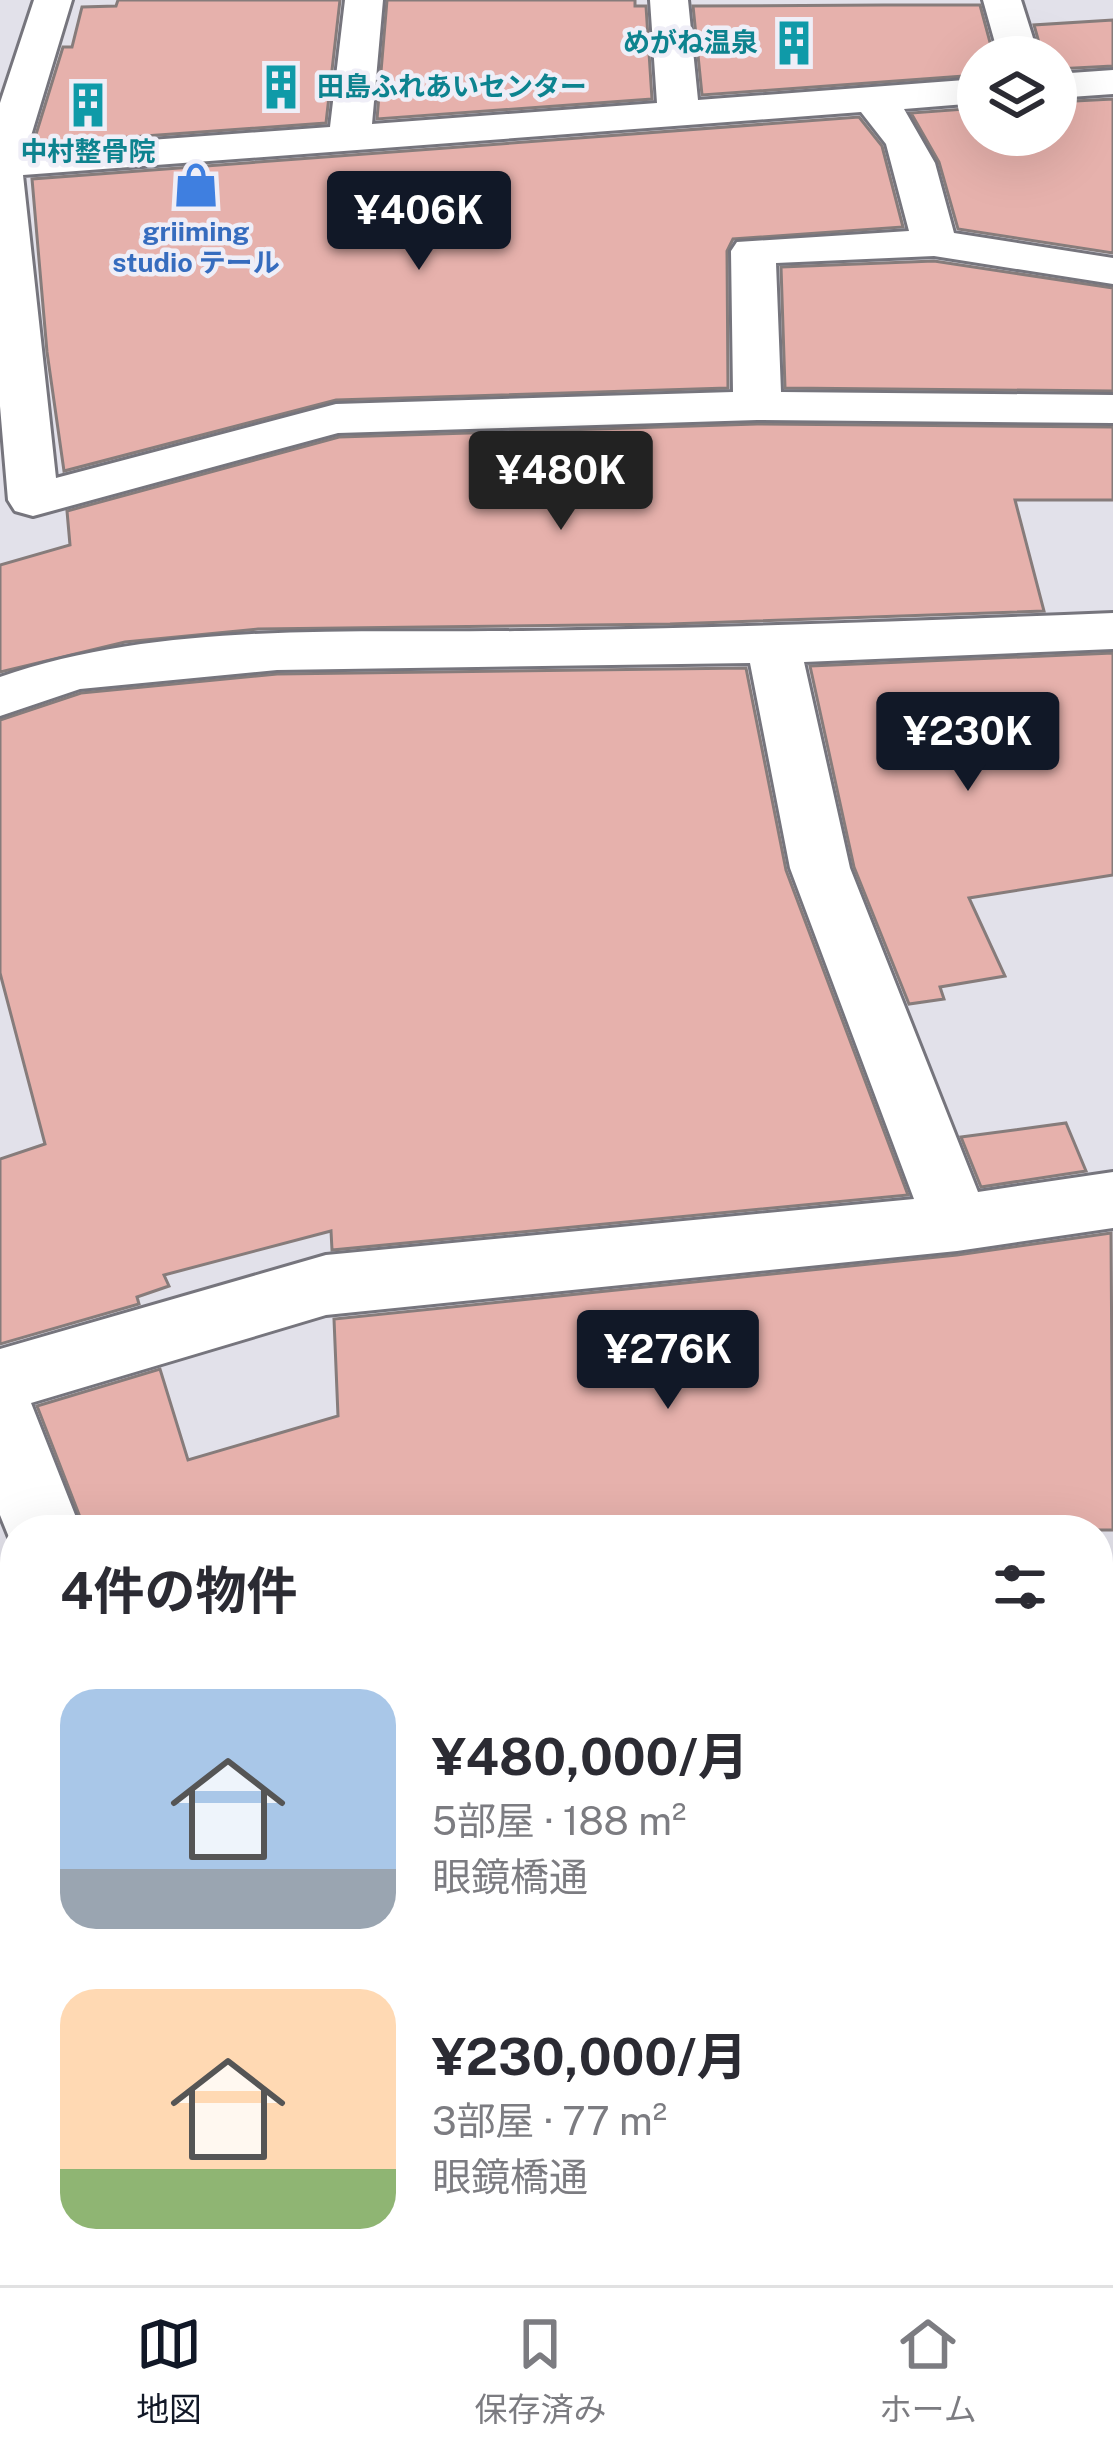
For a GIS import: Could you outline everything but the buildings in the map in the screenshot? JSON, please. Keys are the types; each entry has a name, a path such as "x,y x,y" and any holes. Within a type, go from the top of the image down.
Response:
{"street":[{"path":"53,0 1,164 9,360 33,500 336,419 757,406 1113,410"},
{"path":"350,136 364,0"},
{"path":"669,0 678,110"},
{"path":"1002,0 1013,36"},
{"path":"1077,85 1113,82"},
{"path":"1,164 957,92"},
{"path":"869,98 890,113 919,176 934,243"},
{"path":"757,406 753,251 934,243 1113,271"},
{"path":"0,697 74,671 277,652 773,645 1113,631"},
{"path":"773,645 820,868 957,1223"},
{"path":"0,1381 326,1285 957,1223 1113,1200"},
{"path":"0,1414 37,1515"}],"place":[{"name":"めがね温泉","path":"794,43"},
{"name":"田島ふれあいセンター","path":"281,87"},
{"name":"中村整骨院","path":"88,105"},
{"name":"griiming studio テール","path":"196,185"}]}
